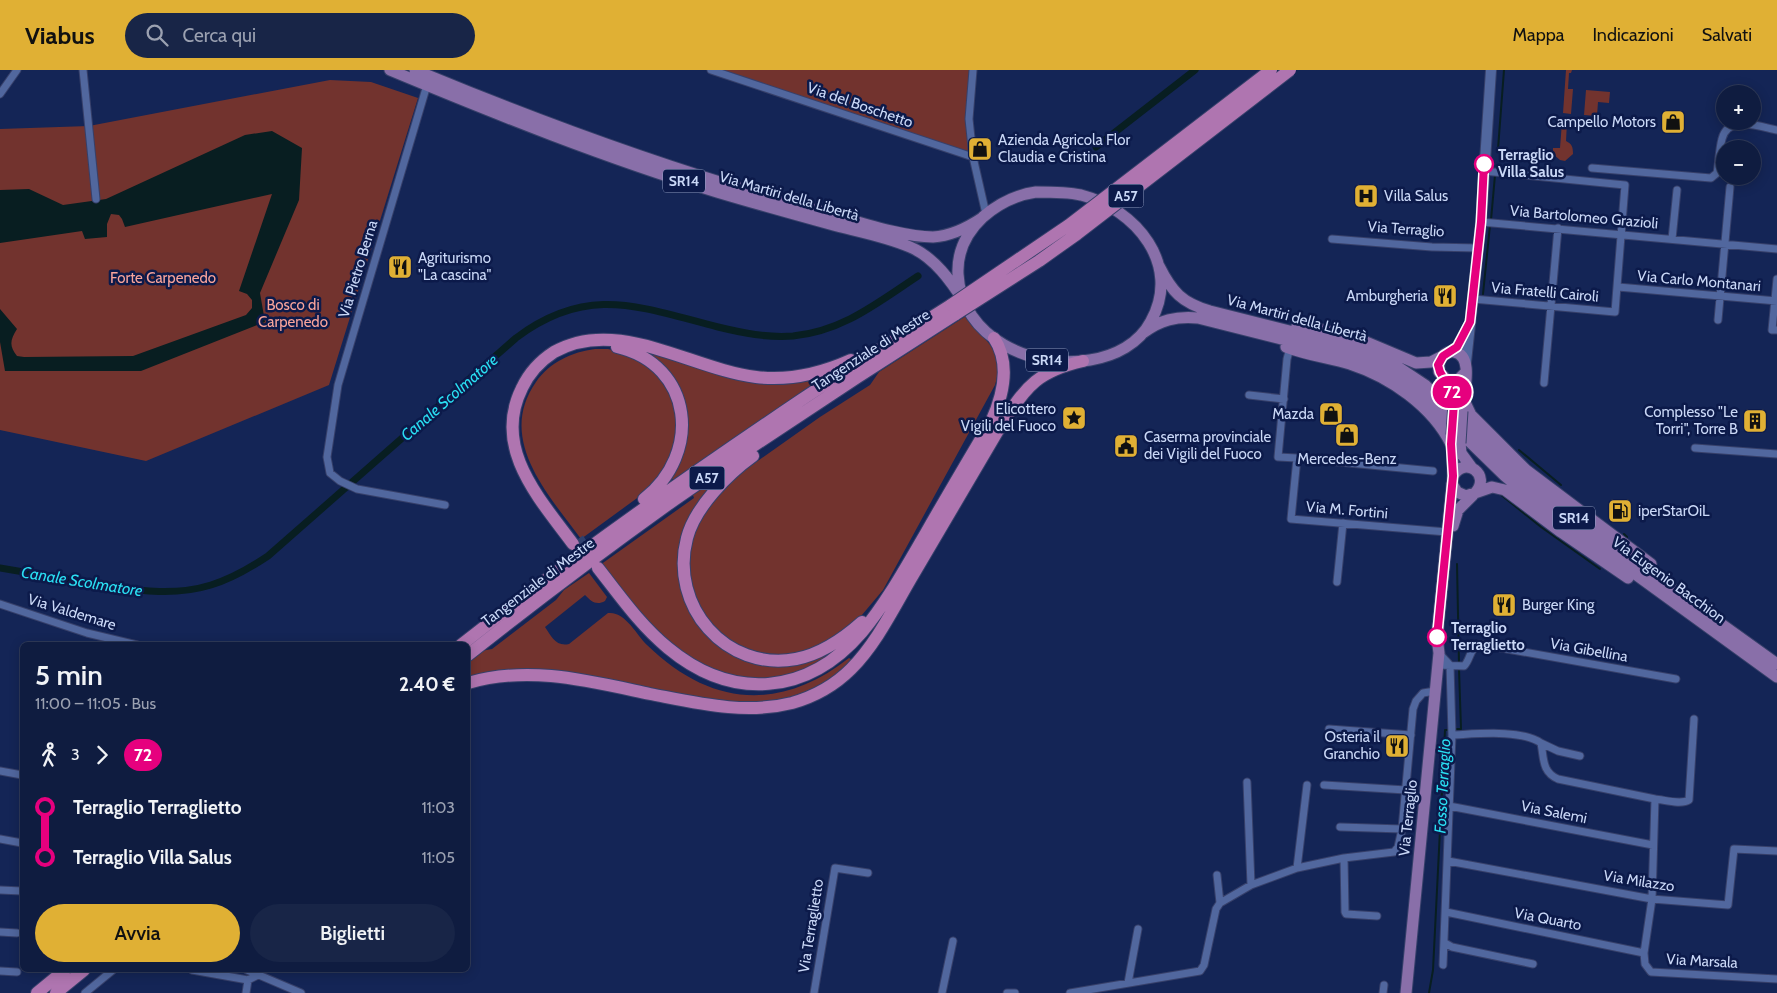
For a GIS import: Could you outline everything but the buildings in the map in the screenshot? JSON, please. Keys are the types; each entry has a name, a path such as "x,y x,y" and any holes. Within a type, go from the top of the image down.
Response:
{"highway":[{"name":"Tangenziale di Mestre","path":"470,653 542,597 673,501 954,310 1069,225 1271,70"},
{"name":"Tangenziale di Mestre","path":"465,642 590,546 685,478 801,400 895,341 954,310 1039,261 1290,70"},
{"name":"A57","path":"911,578 882,619 852,652 836,666 819,676 781,691 757,693 728,689 706,681 669,658 641,633 595,570 642,623 675,653 690,664 715,677 740,684 774,684 793,680 831,660 861,633 896,585 996,412 1004,368 1002,353 994,338"},
{"name":"A57","path":"590,546 601,531 659,486 669,473 677,456 682,437 683,419 681,408 666,376 649,360 617,347 594,346 575,350 551,363 531,386 522,411 520,436 528,464 544,493 576,542 538,496 515,452 512,436 512,418 521,389 535,368 550,354 580,342 592,340 621,341 646,346 733,372 756,377 776,378 805,375 827,370 895,341"},
{"name":"A57","path":"470,682 514,674 538,674 576,678 684,701 727,707 758,708 793,702 819,692 850,670 878,634 1003,422 1022,395 1047,372 1083,362"},
{"name":"A57","path":"841,387 820,409 743,463 727,478 702,508 689,531 685,548 684,566 688,594 703,623 718,639 745,654 779,661 806,657 836,642 864,619 896,585"},
{"path":"37,993 63,972"},
{"path":"56,993 82,972"}],"main road":[{"name":"Via Martiri della Libertà","path":"390,70 430,77 543,121 652,160 756,194 880,227 914,235 942,236 960,230 984,216"},
{"name":"Via Martiri della Libertà","path":"415,70 547,133 648,170 754,203 878,236 911,247 923,254 941,270 965,303"},
{"name":"Via Terraglio","path":"1445,355 1457,347 1470,322 1478,299 1478,248 1483,222 1484,170 1491,70"},
{"name":"SR14","path":"1050,192 1082,195 1120,213 1131,222 1148,242 1159,266 1161,284 1158,304 1151,322 1143,333 1128,346 1114,354 1083,362 1056,362 1035,358 1013,350 994,338 975,320 965,303 959,282 958,256 967,236 984,216 1000,203 1020,195 1050,192"},
{"name":"Via Martiri della Libertà","path":"1159,266 1170,287 1183,300 1200,308 1374,354 1416,378 1457,422"},
{"name":"SR14","path":"1234,316 1260,318 1294,326 1320,329 1375,345 1416,363 1431,362 1445,355"},
{"name":"Via Martiri della Libertà","path":"1143,333 1158,324 1177,317 1198,318 1246,330 1288,344 1353,357 1379,368 1411,386 1445,417 1457,422"},
{"name":"Via Terraglio","path":"1439,655 1437,637 1457,422 1466,367 1470,322"},
{"name":"SR14","path":"1288,344 1376,375 1416,401 1446,433 1457,422"},
{"path":"1459,354 1466,367 1460,378 1455,380 1445,378 1438,367 1445,355 1459,354"},
{"name":"Via Terraglio","path":"1445,378 1453,394 1461,453 1472,468"},
{"path":"1399,389 1435,428 1444,443 1446,461 1443,519 1447,532"},
{"path":"1457,422 1471,415 1526,470 1656,568 1681,601"},
{"name":"Via Eugenio Bacchion","path":"1457,422 1472,429 1511,469 1540,494 1777,677"},
{"name":"Via Eugenio Bacchion","path":"1457,422 1505,476 1536,502 1777,664"},
{"path":"1474,494 1480,487 1481,479 1472,468 1461,468 1452,480 1455,491 1459,494 1466,496 1474,494 1492,487 1505,490 1608,566 1650,591 1681,601"},
{"name":"Via Terraglio","path":"1406,988 1435,691 1455,516 1461,505 1474,494"}],"street":[{"path":"0,94 17,70"},
{"path":"83,70 96,199"},
{"name":"Via del Boschetto","path":"711,70 972,157"},
{"path":"973,70 969,119 972,157 984,216"},
{"name":"Via Pietro Berna","path":"430,77 338,385 327,457 330,472 340,481 357,488 445,505"},
{"path":"1592,168 1712,178 1717,174 1722,137 1729,128 1736,124 1743,124 1777,130"},
{"path":"1484,170 1622,184 1626,187 1618,287"},
{"path":"1718,320 1730,187"},
{"name":"Via Bartolomeo Grazioli","path":"1672,239 1677,190"},
{"name":"Via Bartolomeo Grazioli","path":"1483,222 1777,249"},
{"path":"1544,383 1558,228"},
{"name":"Via Terraglio","path":"1332,239 1478,248"},
{"path":"1777,279 1772,330 1777,330"},
{"name":"Via Fratelli Cairoli","path":"1478,299 1615,312 1618,287"},
{"name":"Via Carlo Montanari","path":"1618,287 1776,301"},
{"path":"1288,344 1278,457 1432,471"},
{"path":"1249,395 1284,399"},
{"path":"1696,448 1777,454"},
{"name":"Via M. Fortini","path":"1297,458 1291,519 1447,532"},
{"path":"1338,582 1343,523"},
{"name":"Via Valdemare","path":"0,604 87,633 124,642"},
{"name":"Via Gibellina","path":"1455,666 1466,664 1472,649 1479,644 1676,679"},
{"path":"1439,655 1455,666"},
{"path":"1439,655 1455,666"},
{"path":"1444,965 1455,666"},
{"path":"1070,993 1200,971 1204,965 1216,909 1220,903 1251,885 1297,868 1344,858 1394,852 1398,847 1402,829 1413,709 1416,701 1423,693 1435,691"},
{"path":"1541,743 1546,771 1550,776 1655,799 1686,802 1689,800 1694,719"},
{"path":"1329,729 1411,735"},
{"path":"1453,732 1514,735 1534,738 1558,751 1580,756"},
{"path":"0,771 20,775"},
{"path":"1247,782 1251,885"},
{"path":"1297,868 1307,785"},
{"path":"1324,785 1406,790"},
{"name":"Via Marsala","path":"1655,799 1652,899 1644,953 1645,964 1651,972 1777,979"},
{"name":"Via Salemi","path":"1449,806 1653,845"},
{"path":"1340,827 1402,829"},
{"path":"0,839 20,843"},
{"name":"Via Milazzo","path":"1448,860 1652,899 1728,905 1734,849 1777,852"},
{"path":"1344,858 1346,914 1377,916"},
{"name":"Via Terraglietto","path":"814,993 834,868 868,873"},
{"path":"1217,874 1220,903"},
{"path":"0,890 20,891"},
{"name":"Via Quarto","path":"1446,912 1644,953"},
{"path":"1128,983 1138,929"},
{"path":"0,932 17,932"},
{"path":"942,993 953,940"},
{"path":"1444,943 1452,947 1533,964"},
{"path":"0,971 17,972"},
{"path":"84,993 110,972"},
{"path":"203,972 248,980 258,975"},
{"path":"251,972 301,993"},
{"path":"246,993 248,980"},
{"path":"1383,993 1384,985"},
{"path":"1007,993 1015,993"}],"green space":[{"path":"719,70 970,70 967,120 969,154"},
{"path":"1566,70 1572,70 1569,73 1568,89 1573,89 1571,114 1563,113"},
{"name":"Forte Carpenedo","path":"330,80 371,82 418,98 329,385 146,461 0,430 0,129 89,126"},
{"path":"1586,90 1610,92 1609,103 1598,102 1597,116 1584,115"},
{"path":"1562,122 1567,122 1566,141 1571,145 1573,152 1565,161 1560,160 1553,154 1553,148 1560,148"},
{"path":"966,316 986,339 995,354 998,363 998,373 995,385 883,590 856,622 826,646 783,658 727,644 692,601 687,546 708,504 748,464 752,465 820,417 870,385 879,372"},
{"path":"594,341 617,342 660,351 725,372 769,380 797,378 825,372 827,375 673,480 670,476 679,456 684,437 685,427 682,406 679,396 666,372 647,355 624,346 600,343 577,346"},
{"path":"574,347 553,357 534,374 517,407 518,402 527,381 543,362 565,349"},
{"path":"595,349 608,349 628,354 657,373 675,405 675,449 655,485 581,539 554,503 531,465 524,445 522,424 525,403 542,375 570,355"},
{"path":"517,442 525,467 544,500 528,476 518,452"},
{"path":"713,481 715,484 695,512 684,594 741,657 835,650 805,670 763,681 714,672 664,641 600,565 694,498 693,495"},
{"path":"589,573 607,597 605,601 596,603 585,595 545,627 557,642 569,644 608,613 614,613 625,619 647,645 671,666 696,681 721,691 746,695 772,694 797,687 823,675 849,658 853,660 828,682 794,698 746,705 585,677 470,680 470,660 481,651 492,649 556,600 564,590"}],"shaded area":[{"path":"272,131 302,148 299,200 260,293 265,322 141,371 5,371 0,342 0,309 17,329 12,340 13,349 17,356 24,357 133,356 246,315 252,308 252,300 247,294 239,291 272,194 125,227 119,215 111,214 107,224 107,237 85,239 82,231 0,243 0,190 29,189 63,205 106,199 245,135"}],"waterway":[{"name":"Canale Scolmatore","path":"1096,147 1195,70"},
{"name":"Fosso Terraglio","path":"1498,149 1504,70"},
{"name":"Fosso Terraglio","path":"1491,220 1495,175"},
{"name":"Fosso Terraglio","path":"1483,294 1490,225"},
{"name":"Canale Scolmatore","path":"0,568 148,591 180,591 211,585 240,573 268,556 516,338 542,321 567,311 591,306 614,305 638,307 746,333 764,336 793,336 811,333 844,322 874,306 918,276"},
{"name":"Fosso Terraglio","path":"1519,450 1561,485"},
{"name":"Fosso Terraglio","path":"1500,494 1541,527 1600,569"},
{"name":"Fosso Terraglio","path":"1624,534 1627,537"},
{"name":"Fosso Terraglio","path":"1457,564 1459,664"},
{"name":"Fosso Terraglio","path":"1454,729 1461,729 1459,669"},
{"name":"Fosso Terraglio","path":"1429,993 1433,970 1445,730 1449,730"}],"tunnel":[{"path":"578,539 592,559"}],"bus line":[{"name":"72","path":"1437,637 1453,476 1451,444 1454,403 1453,394 1445,378 1442,377 1438,365 1443,356 1457,347 1470,322 1481,222 1484,164"}],"place":[{"name":"Campello Motors","path":"1673,122"},
{"name":"Azienda Agricola Flor Claudia e Cristina","path":"980,149"},
{"name":"Terraglio Villa Salus","path":"1484,164"},
{"name":"Villa Salus","path":"1366,196"},
{"name":"Agriturismo \"La cascina\"","path":"400,267"},
{"name":"Amburgheria","path":"1445,296"},
{"name":"Mazda","path":"1331,414"},
{"name":"Elicottero Vigili del Fuoco","path":"1074,418"},
{"name":"Complesso \"Le Torri\", Torre B","path":"1755,421"},
{"name":"Mercedes-Benz","path":"1347,435"},
{"name":"Caserma provinciale dei Vigili del Fuoco","path":"1126,446"},
{"name":"iperStarOiL","path":"1620,511"},
{"name":"Burger King","path":"1504,605"},
{"name":"Terraglio Terraglietto","path":"1437,637"},
{"name":"Osteria il Granchio","path":"1397,746"}],"park label":[{"name":"Bosco di Carpenedo","path":"293,314"}]}
